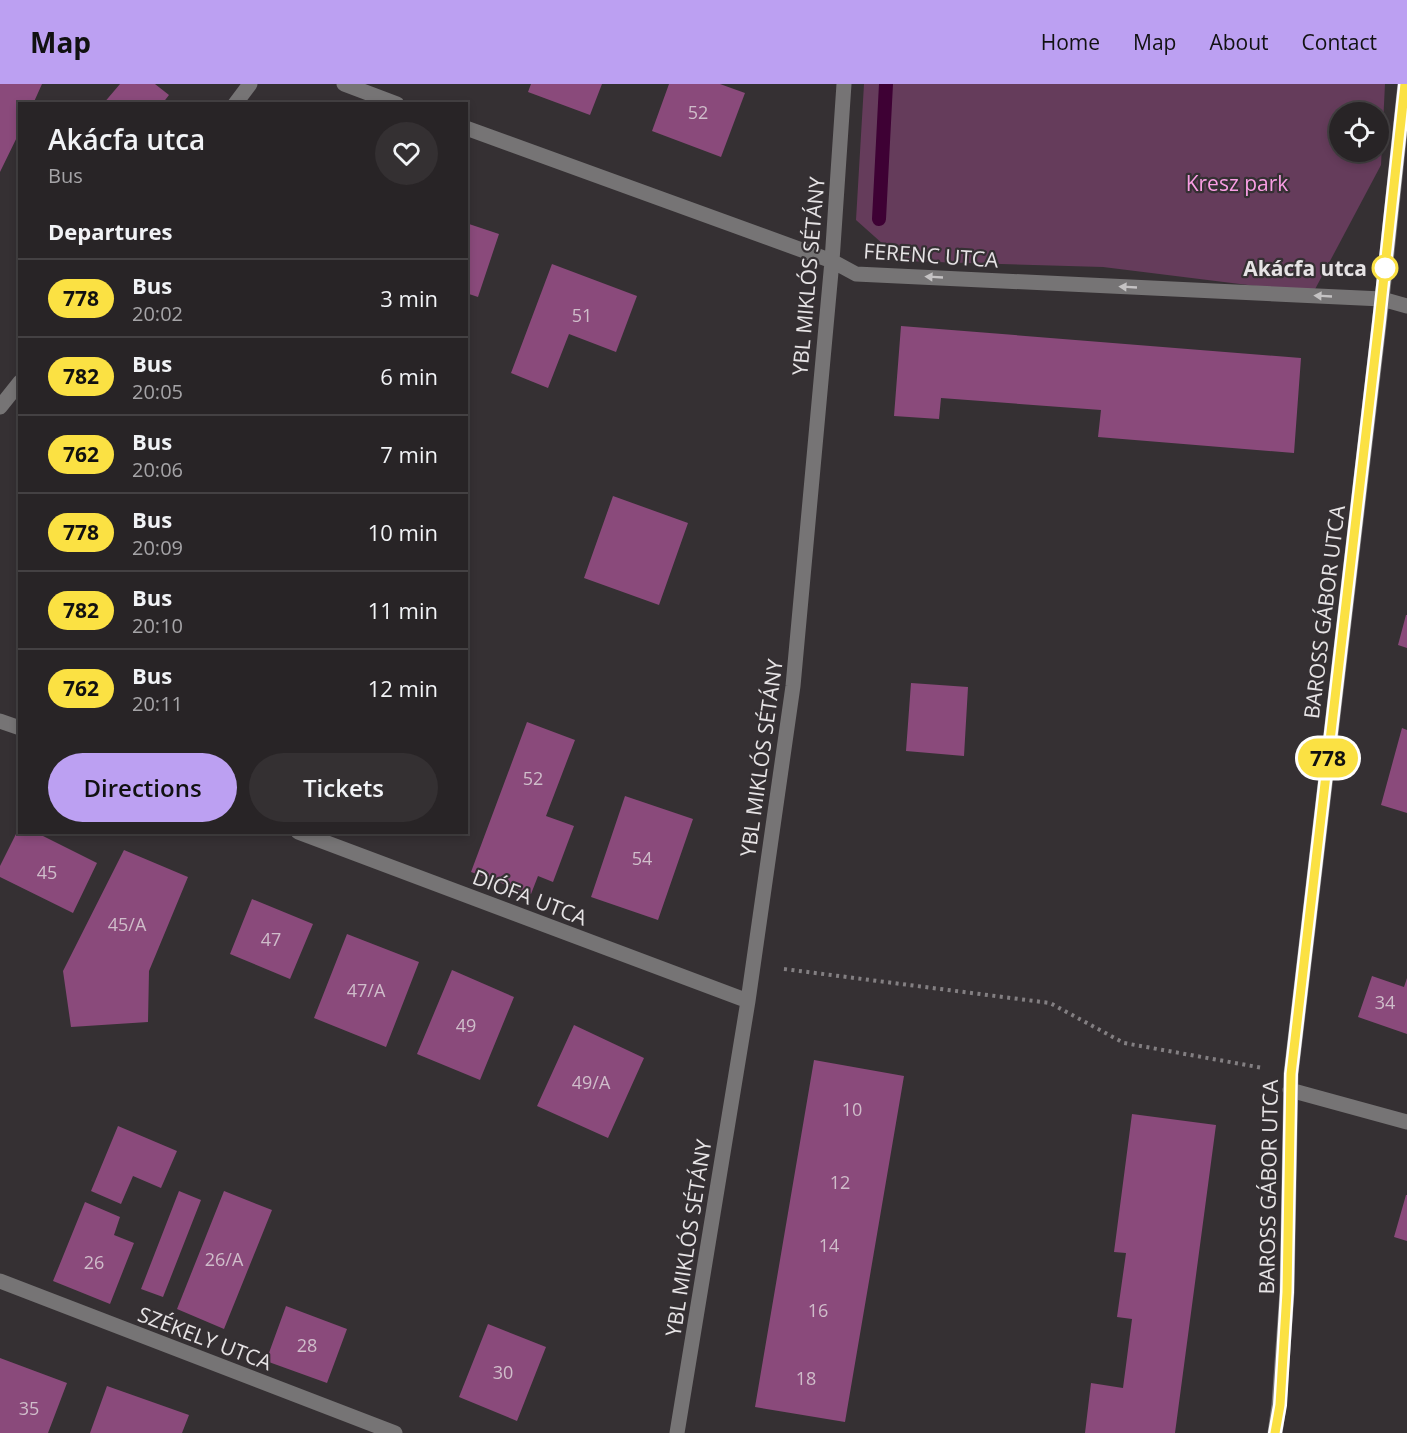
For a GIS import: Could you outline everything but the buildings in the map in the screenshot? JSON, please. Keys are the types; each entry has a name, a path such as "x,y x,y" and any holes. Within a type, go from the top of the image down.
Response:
{"street":[{"path":"236,102 250,84"},
{"path":"344,84 393,102"},
{"name":"YBL MIKLÓS SÉTÁNY","path":"677,1433 748,1001 793,686 832,261 844,84"},
{"name":"BAROSS GÁBOR UTCA","path":"1275,1433 1280,1405 1287,1292 1291,1074 1405,84"},
{"name":"FERENC UTCA","path":"468,130 832,261 856,274 1382,299"},
{"path":"1382,299 1407,306"},
{"path":"0,407 18,384"},
{"path":"0,721 18,727"},
{"name":"DIÓFA UTCA","path":"303,834 748,1001"},
{"path":"1290,1090 1407,1122"},
{"name":"SZÉKELY UTCA","path":"0,1281 396,1433"}],"path":[{"path":"753,965 1050,1004 1124,1043 1291,1074"}],"green space":[{"name":"Kresz park","path":"864,84 1385,84 1384,102 1329,102 1329,162 1381,162 1381,165 1313,293 1103,267 902,261 856,220"}],"waterway":[{"path":"879,219 886,84"}],"bus line":[{"name":"778","path":"1275,1433 1280,1405 1287,1292 1291,1074 1405,84"}],"place":[{"name":"Akácfa utca","path":"1385,268"}]}
